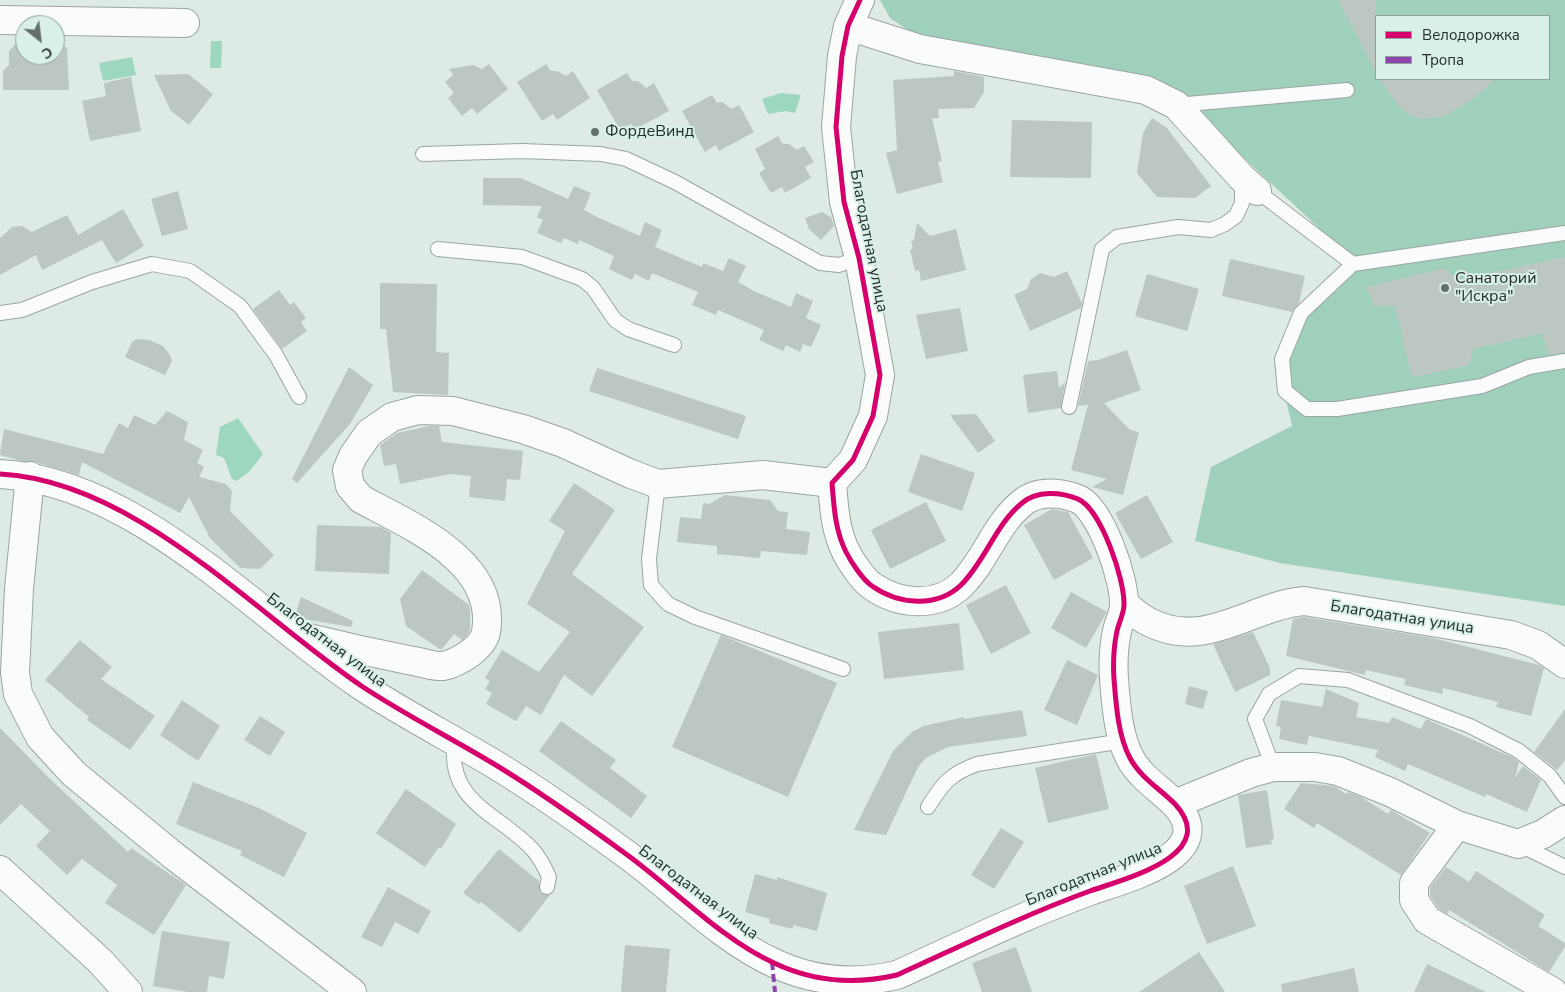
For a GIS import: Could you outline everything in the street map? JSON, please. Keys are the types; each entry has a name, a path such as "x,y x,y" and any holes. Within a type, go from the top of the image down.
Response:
{"street":[{"name":"Благодатная улица","path":"0,474 30,476 84,494 128,515 216,572 363,687 502,769 627,854 727,934 772,962 808,977 844,982 874,980 897,975 1049,906 1164,862 1180,851 1186,841 1188,828 1184,815 1175,804 1140,772 1130,760 1122,741 1114,677 1116,633 1124,604 1113,552 1098,518 1081,500 1056,492 1024,500 1001,524 983,558 961,586 939,599 917,603 871,585 846,553 835,523 832,484 853,460 873,416 880,374 859,258 844,202 836,126 842,56 848,26 860,0"},
{"path":"0,20 185,23"},
{"path":"848,26 920,49 1146,90 1176,105 1249,184"},
{"name":"Благодатная улица","path":"294,634 367,653 442,666 470,654 485,636 489,615 483,596 471,573 449,550 361,499 350,486 347,470 353,456 369,433 392,418 418,410 453,411 523,429 563,443 631,474 658,484 762,475 832,484"},
{"path":"30,476 19,590 15,672 18,694 40,737 74,774 174,856 352,992"},
{"name":"Благодатная улица","path":"1124,604 1149,622 1185,632 1202,632 1223,627 1285,603 1304,601 1511,636 1538,646 1565,664"},
{"path":"1175,804 1251,773 1273,767 1315,767 1338,771 1390,792 1457,825 1518,844 1543,834 1565,820"},
{"path":"1457,825 1414,883 1414,900 1427,920 1553,992"},
{"path":"0,870 100,961 128,992"}],"lane":[{"path":"1176,105 1347,90"},
{"path":"423,154 522,151 601,154 626,159 675,182 820,263 839,265 859,258"},
{"path":"1069,407 1102,249 1117,237 1178,227 1211,230 1225,224 1236,216 1249,184 1353,264"},
{"path":"1565,234 1353,264 1301,314 1282,359 1285,390 1307,409 1337,409 1482,386 1529,367 1565,361"},
{"path":"438,250 522,257 582,280 593,288 615,320 628,329 674,345"},
{"path":"0,313 22,310 92,282 152,264 190,271 240,306 276,355 298,397"},
{"path":"658,484 650,568 651,585 668,604 695,617 843,669"},
{"path":"1273,767 1255,719 1269,694 1299,676 1338,679 1356,683 1470,726 1519,752 1550,776 1565,796"},
{"path":"455,741 452,758 457,777 470,798 533,850 549,877 547,887"},
{"path":"928,807 942,784 957,771 977,764 1122,741"},
{"path":"1518,844 1565,867"}],"shaded area":[{"name":"Санаторий \"Искра\"","path":"880,0 1565,0 1565,606 1280,563 1195,541 1211,467 1292,426 1277,360 1297,316 1353,260 1184,102 942,42 911,32 890,18"},
{"path":"211,41 222,41 221,68 210,68"},
{"path":"132,57 136,75 103,81 99,63"},
{"path":"781,93 801,95 795,113 786,111 768,114 762,99"},
{"path":"238,418 263,454 249,472 236,481 232,479 224,458 216,455 220,427"}],"building":[{"path":"1338,0 1376,0 1375,71"},
{"path":"15,45 15,65 65,65 65,46 67,48 69,90 3,90 3,71 9,65 9,51"},
{"path":"489,64 508,89 477,114 472,108 462,116 448,98 454,93 445,82 453,75 449,69 473,65 482,69"},
{"path":"546,64 551,71 557,71 566,76 573,71 590,98 557,120 553,114 542,121 517,82"},
{"path":"954,71 984,77 984,92 974,108 938,109 939,118 932,118 942,161 938,162 943,182 897,194 886,153 897,150 893,80 954,76"},
{"path":"627,73 632,81 638,81 646,88 654,83 669,111 634,130 631,124 620,130 597,90"},
{"path":"188,74 213,94 189,125 171,111 154,75"},
{"path":"131,77 141,131 90,141 82,101 106,96 104,83"},
{"path":"1380,80 1495,80 1469,102 1443,117 1418,119 1400,108"},
{"path":"712,95 717,103 723,102 731,109 739,105 754,132 719,151 716,145 705,152 682,111"},
{"path":"1152,118 1167,128 1211,186 1195,198 1157,197 1137,173 1143,133"},
{"path":"1012,120 1092,122 1091,178 1010,177"},
{"path":"778,136 783,144 789,144 797,150 804,146 814,162 805,167 811,178 785,193 782,187 771,193 759,173 765,169 755,149"},
{"path":"483,178 521,178 568,199 574,186 591,193 584,210 599,218 640,236 645,222 662,230 655,247 702,267 703,263 723,271 729,258 746,266 738,282 754,291 791,307 796,293 813,301 806,318 821,325 811,347 803,344 800,352 786,345 783,351 759,340 764,330 718,310 716,315 692,305 698,292 652,273 649,281 635,274 632,280 609,269 614,256 579,240 578,244 564,238 561,243 537,233 543,220 537,217 542,206 483,205"},
{"path":"178,191 188,229 162,236 151,199"},
{"path":"123,209 144,246 116,263 102,240 42,270 36,255 0,275 0,238 12,227 22,226 32,232 67,215 78,235"},
{"path":"822,212 831,217 834,226 821,240 809,229 805,218"},
{"path":"917,223 930,236 956,229 966,270 921,281 919,270 915,271 910,250 913,249 911,241 914,240"},
{"path":"1565,257 1565,352 1548,355 1543,333 1473,349 1470,363 1465,366 1420,376 1413,377 1410,370 1395,306 1374,306 1367,287 1445,268 1457,280"},
{"path":"1230,259 1305,276 1299,303 1292,312 1222,296"},
{"path":"1067,271 1082,303 1081,308 1030,331 1014,295 1027,289 1031,279 1040,273 1054,277"},
{"path":"1147,274 1199,289 1187,331 1135,316"},
{"path":"380,283 437,284 436,352 449,353 448,395 393,392 386,329 380,329"},
{"path":"279,290 290,305 294,302 306,318 301,322 307,331 282,349 253,309"},
{"path":"960,308 968,351 926,359 916,315"},
{"path":"137,339 149,340 163,346 170,355 172,361 165,375 125,357 132,342"},
{"path":"1127,350 1141,390 1104,403 1130,430 1139,432 1123,495 1092,487 1107,479 1071,470 1088,405 1078,406 1088,361 1098,360"},
{"path":"349,367 373,385 350,424 297,483 292,479"},
{"path":"597,368 746,416 738,439 589,391"},
{"path":"1057,371 1059,388 1065,382 1061,408 1028,413 1023,375"},
{"path":"167,411 188,422 184,440 203,450 197,463 204,467 199,477 226,484 232,491 230,511 274,555 260,569 240,568 210,538 189,497 180,513 82,462 79,475 32,461 25,462 0,455 4,429 103,454 119,423 128,428 134,415 155,425"},
{"path":"976,414 995,441 978,453 950,415"},
{"path":"429,426 439,426 442,442 523,451 520,480 507,479 505,501 469,497 471,476 450,474 400,484 396,464 384,466 380,445 397,433"},
{"path":"921,454 975,473 962,511 908,492"},
{"path":"574,483 615,510 572,574 644,627 592,696 564,675 541,715 526,706 516,721 486,704 492,693 485,689 490,681 485,678 502,650 539,672 570,632 527,604 565,531 549,521"},
{"path":"725,495 770,500 778,511 788,512 786,529 810,532 807,555 761,551 760,558 717,554 717,546 677,542 680,517 701,519 703,503 709,504"},
{"path":"1147,495 1173,542 1141,559 1115,513"},
{"path":"926,502 946,541 890,569 871,530"},
{"path":"1052,509 1068,512 1093,558 1054,580 1024,525"},
{"path":"317,525 381,527 391,533 389,574 315,571"},
{"path":"422,570 469,605 470,629 468,634 462,640 454,634 441,650 406,626 400,599"},
{"path":"1006,585 1031,633 991,654 966,605"},
{"path":"1071,592 1107,612 1086,648 1051,628"},
{"path":"301,597 353,621 351,627 297,618 295,616"},
{"path":"1304,617 1433,638 1539,665 1544,668 1531,716 1496,707 1498,702 1443,688 1442,694 1404,685 1406,679 1366,670 1365,675 1286,656 1293,619"},
{"path":"959,623 964,670 884,679 878,632"},
{"path":"1253,632 1270,668 1270,675 1235,692 1213,644"},
{"path":"721,635 837,683 788,797 672,747"},
{"path":"80,640 112,667 101,679 155,716 130,750 87,720 89,717 45,680"},
{"path":"1067,660 1098,675 1077,725 1044,710"},
{"path":"1189,686 1208,691 1203,709 1185,704"},
{"path":"1326,689 1359,703 1356,717 1389,723 1392,717 1421,729 1426,719 1514,758 1519,762 1515,778 1523,766 1541,780 1527,812 1486,794 1485,797 1408,764 1405,771 1375,757 1378,750 1309,736 1307,745 1279,739 1281,727 1276,726 1281,700 1322,707"},
{"path":"182,700 220,726 198,761 160,735"},
{"path":"1565,709 1565,760 1557,770 1534,752"},
{"path":"1022,710 1027,736 948,747 926,758 918,767 886,835 854,830 893,751 913,731 924,726 964,717 964,719"},
{"path":"260,716 285,732 270,756 244,740"},
{"path":"561,721 616,760 610,768 647,796 631,818 539,751"},
{"path":"0,728 48,777 128,852 131,848 186,885 154,935 105,903 117,885 82,859 67,875 36,846 50,831 21,804 0,825"},
{"path":"1096,754 1109,809 1048,823 1035,768"},
{"path":"193,782 259,808 307,833 284,877 240,855 242,851 176,824"},
{"path":"1301,783 1334,786 1346,794 1348,792 1361,797 1388,814 1391,810 1430,833 1401,875 1317,823 1314,828 1284,809"},
{"path":"406,789 456,824 441,849 439,847 425,867 376,833"},
{"path":"1267,790 1274,839 1271,840 1272,844 1246,848 1238,795"},
{"path":"1001,828 1024,842 994,889 971,875"},
{"path":"499,849 539,881 541,893 550,895 520,933 481,902 479,904 463,893"},
{"path":"1233,866 1256,926 1207,944 1184,886"},
{"path":"1446,867 1469,882 1476,871 1545,915 1538,926 1565,943 1565,947 1549,972 1449,910 1447,914 1438,908 1430,895 1430,888"},
{"path":"755,874 777,880 777,877 827,893 817,931 793,925 793,929 769,923 770,919 745,912"},
{"path":"388,887 431,911 418,934 395,922 382,947 361,937"},
{"path":"162,931 230,942 224,979 209,976 207,992 188,992 153,986"},
{"path":"625,945 670,949 666,992 621,992"},
{"path":"1016,947 1032,992 982,992 972,963"},
{"path":"1199,952 1225,992 1139,992"},
{"path":"1427,964 1486,992 1414,992"},
{"path":"1354,968 1359,992 1282,992 1281,984"}],"marked path":[{"path":"772,962 775,992"}],"cycle path":[{"path":"0,474 50,482 99,500 146,525 192,556 363,687 532,788 644,867 735,941 754,953 789,969 819,978 850,981 897,975 1041,910 1124,880 1163,862 1178,851 1186,837 1186,822 1175,804 1134,765 1123,740 1120,730 1114,679 1114,648 1124,608 1123,594 1110,546 1103,530 1087,505 1078,499 1057,494 1042,494 1028,499 1013,512 997,532 977,565 961,585 941,598 929,600 906,600 894,597 872,586 865,580 842,544 836,518 832,483 853,460 873,416 880,375 859,258 844,202 836,127 842,56 848,26 860,0"}],"place":[{"name":"ФордеВинд","path":"595,132"},
{"name":"Санаторий \"Искра\"","path":"1445,288"}]}
